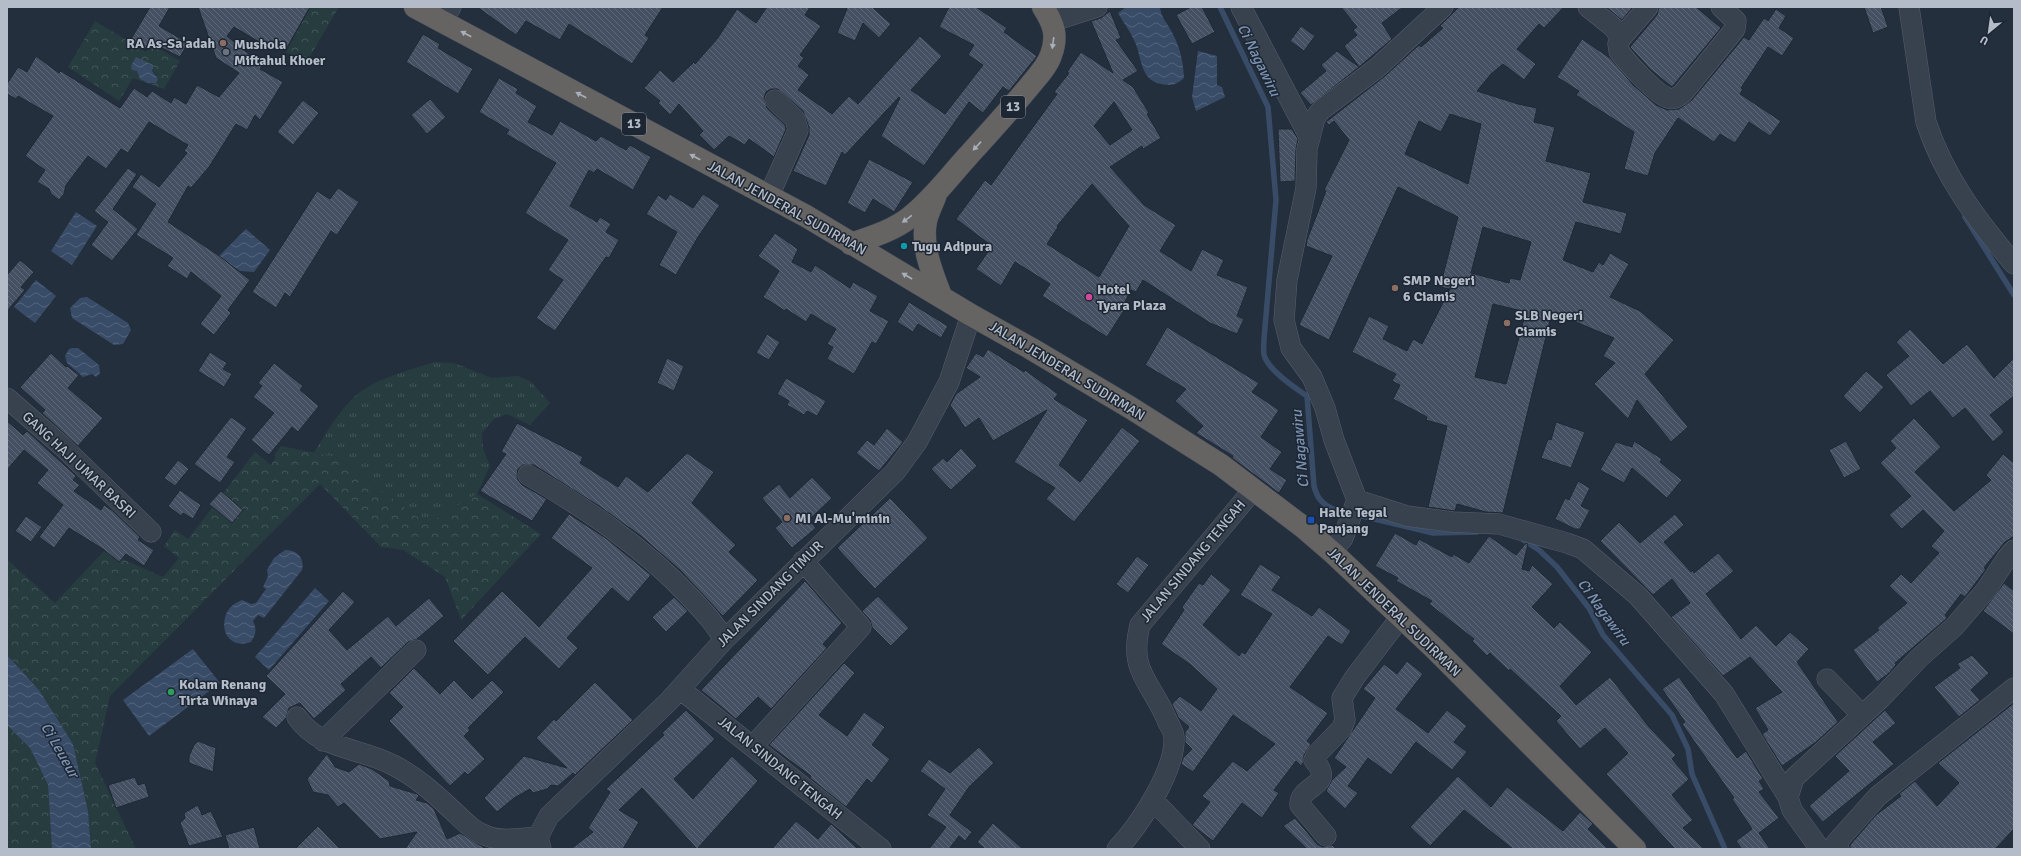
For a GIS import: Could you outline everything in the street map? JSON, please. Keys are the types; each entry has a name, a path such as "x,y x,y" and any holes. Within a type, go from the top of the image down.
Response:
{"highway":[{"name":"JALAN JENDERAL SUDIRMAN","path":"415,7 446,14 806,216 971,315 1131,408 1221,465 1253,490 1337,545 1400,618 1435,649 1636,849"},
{"name":"13","path":"851,244 891,229 909,218 936,193 1002,120 1051,57 1055,32 1048,14"},
{"name":"13","path":"936,193 926,222 926,243 927,259 941,296"}],"street":[{"path":"1048,14 1097,7"},
{"path":"1241,7 1310,138"},
{"path":"1337,545 1354,506 1325,408 1312,377 1291,348 1284,320 1287,280 1306,188 1307,149 1315,118 1322,110 1377,68 1443,7"},
{"path":"1588,7 1613,27 1621,38"},
{"path":"1648,7 1621,38 1618,44 1619,51 1623,57 1658,92 1668,99 1675,98 1682,94 1734,29 1736,21 1721,7"},
{"path":"1909,7 1926,122 1931,138 1958,191 2014,264"},
{"path":"769,196 798,130 795,119 774,100"},
{"name":"JALAN SINDANG TIMUR","path":"540,843 549,816 680,689 724,640 895,472 917,442 949,382 971,315"},
{"name":"GANG HAJI UMAR BASRI","path":"7,398 68,452 151,532"},
{"path":"528,475 579,505 663,570 716,625 724,640"},
{"name":"JALAN SINDANG TENGAH","path":"1117,849 1153,800 1163,780 1172,754 1174,736 1163,710 1139,667 1136,655 1136,640 1140,625 1253,490"},
{"path":"1354,506 1407,516 1453,522 1499,524 1583,549 1638,596 1724,694 1788,797 1792,810 1818,848"},
{"path":"1788,797 1794,778 1862,715 1919,658 1954,627 1986,590 2014,550"},
{"path":"753,746 861,627 803,561"},
{"path":"1326,836 1300,805 1300,802 1308,789 1318,784 1321,779 1321,768 1314,760 1317,754 1342,728 1346,720 1342,698 1355,677 1400,618"},
{"path":"323,741 416,650"},
{"path":"1826,679 1862,715"},
{"path":"1839,849 1836,843 1878,796 2014,688"},
{"name":"JALAN SINDANG TENGAH","path":"680,689 880,849"},
{"path":"297,717 311,733 323,741 373,755 394,765 426,786 475,831 488,837 540,843"},
{"path":"1153,800 1200,849"}],"green space":[{"path":"311,7 339,7 306,63 286,52"},
{"path":"95,21 146,52 151,44 180,61 164,89 133,78 119,101 68,67","holes":["137,71 152,71 157,75 140,79"]},
{"path":"434,362 454,363 492,378 517,376 530,381 550,403 530,425 507,414 494,419 482,433 483,449 490,466 477,494 427,524 336,457 314,453 347,404 360,392 386,378"},
{"path":"281,446 336,457 427,524 477,494 541,534 461,620 445,577 403,550 381,547 320,484 110,696 95,763 136,849 91,849 88,811 73,744 39,690 7,655 7,559 55,603 104,551 163,577 179,558 164,546 175,530 188,539 255,452 271,465 276,457 274,455"},
{"path":"7,725 30,748 48,785 52,849 7,849"}],"water":[{"path":"1126,7 1160,7 1162,15 1178,45 1183,64 1184,78 1176,84 1168,85 1154,82 1145,72 1137,46 1131,33 1118,13"},
{"path":"1198,51 1217,56 1217,85 1222,87 1225,97 1196,111 1192,97"},
{"path":"136,57 153,65 152,71 158,79 156,83 148,83 140,79 137,71 132,70 131,66"},
{"path":"76,212 97,226 72,265 51,251"},
{"path":"246,229 270,250 254,272 240,271 219,256"},
{"path":"36,280 56,296 35,323 14,307"},
{"path":"87,297 128,323 131,330 123,344 114,345 72,318 70,308 80,298"},
{"path":"78,348 99,365 100,373 96,377 92,374 83,377 67,363 65,356 69,349"},
{"name":"Kolam Renang Tirta Winaya","path":"285,550 293,551 301,558 303,566 302,570 264,618 258,615 253,621 255,632 251,642 243,644 236,643 227,635 225,629 224,623 229,609 242,600 251,604 256,603 266,589 263,587 268,576 267,570 274,558"},
{"name":"Kolam Renang Tirta Winaya","path":"315,588 329,601 269,670 255,657"},
{"name":"Kolam Renang Tirta Winaya","path":"193,649 220,683 149,736 123,700"},
{"name":"Ci Leueur","path":"7,655 39,690 73,744 88,811 91,849 52,849 48,785 30,748 7,725"}],"building":[{"path":"150,7 170,7 159,26 188,43 180,57 150,42 145,50 130,41"},
{"path":"198,7 310,7 285,51 274,45 271,49 234,27 227,36 262,65 260,69 283,82 260,120 255,115 247,130 236,124 209,167 191,188 188,186 168,222 218,255 250,280 228,310 231,313 214,335 200,324 221,296 191,272 187,279 167,266 173,258 136,235 156,204 132,187 141,174 159,187 187,153 184,151 188,145 149,122 128,153 121,149 106,169 88,156 66,185 64,194 59,200 51,194 49,189 37,182 45,170 25,156 53,116 18,96 16,99 7,94 7,84 18,67 27,72 36,56 59,73 61,71 120,108 134,88 147,97 152,91 171,103 174,97 186,104 197,85 219,97 239,73 216,58"},
{"path":"477,7 663,7 645,35 649,38 632,64 569,24 560,40 526,21 516,35"},
{"path":"767,7 810,7 805,15 821,26 800,55 804,58 798,66 809,75 798,90 832,114 849,96 858,104 920,36 942,56 911,90 945,114 983,65 968,55 974,45 939,27 949,7 976,7 1007,28 1004,32 1037,56 1009,91 1003,87 983,113 969,102 924,166 881,136 900,98 899,97 845,155 842,152 826,186 793,171 809,135 809,127 803,111 778,89 771,89 766,92 764,98 767,108 785,125 786,129 774,157 749,139 745,145 729,136 714,150 699,135 703,131 679,104 670,115 658,103 660,101 644,88 660,70 673,82 694,62 695,64 717,39 737,9 756,23"},
{"path":"845,7 872,7 891,24 879,38 863,23 855,41 837,33 847,9"},
{"path":"1191,7 1202,7 1215,32 1192,44 1176,15"},
{"path":"1341,7 1403,7 1382,23 1392,39 1359,67 1344,46 1357,35 1353,30 1357,27"},
{"path":"1459,7 1564,7 1544,28 1539,24 1517,49 1536,64 1524,80 1503,64 1491,74 1477,91 1518,104 1537,108 1534,122 1555,127 1546,161 1591,173 1583,202 1627,213 1621,234 1576,222 1563,260 1593,272 1599,262 1603,265 1610,253 1629,264 1610,297 1640,311 1674,340 1645,374 1688,427 1671,442 1637,400 1628,419 1594,384 1615,363 1603,356 1614,338 1552,312 1503,513 1486,512 1457,504 1455,511 1428,507 1447,426 1426,420 1427,417 1393,399 1400,385 1392,381 1396,374 1352,352 1369,316 1389,326 1383,339 1407,351 1413,339 1422,344 1450,289 1440,287 1458,217 1398,187 1329,340 1299,325 1332,256 1306,246 1307,240 1326,191 1324,190 1349,140 1334,121 1329,125 1326,122 1385,76 1419,45 1421,47 1443,28 1440,26","holes":["1450,114 1481,124 1468,184 1405,154 1419,121 1441,132","1483,227 1531,242 1520,280 1510,278 1509,283 1471,273","1493,304 1526,312 1506,384 1475,377"]},
{"path":"1606,7 1633,7 1622,20"},
{"path":"1659,7 1696,7 1721,28 1672,87 1650,69 1630,47 1657,15"},
{"path":"1864,7 1881,7 1888,27 1873,33"},
{"path":"1776,9 1786,16 1779,28 1794,38 1782,56 1768,47 1741,88 1743,89 1740,94 1781,121 1770,136 1749,122 1735,143 1720,134 1714,142 1678,118 1655,153 1648,176 1624,169 1634,132 1576,95 1579,91 1557,77 1582,39 1610,58 1633,85 1656,105 1667,110 1679,109 1691,101 1744,37 1749,40 1764,18 1768,21"},
{"path":"1110,11 1121,38 1116,40 1138,71 1123,80 1133,87 1149,113 1147,114 1161,138 1143,149 1142,146 1110,167 1144,205 1176,225 1160,251 1191,271 1202,249 1224,260 1217,275 1248,287 1237,316 1244,319 1237,334 1210,323 1143,280 1136,292 1131,290 1125,302 1128,304 1107,337 1042,296 1050,284 1015,262 1001,286 976,269 992,246 956,219 985,180 991,185 1057,94 1054,92 1069,73 1067,72 1081,52 1113,73 1091,21 1101,18","holes":["1114,102 1132,130 1110,145 1094,126","1092,184 1129,226 1099,277 1047,244 1058,227 1057,226"]},
{"path":"1301,26 1315,36 1304,51 1290,41"},
{"path":"423,34 440,44 438,48 473,69 458,94 406,62"},
{"path":"1337,51 1359,67 1311,105 1300,93 1326,71 1321,65"},
{"path":"499,78 518,89 516,93 537,106 528,122 552,135 560,121 596,141 601,136 626,150 630,145 651,157 633,190 597,169 594,173 589,170 570,206 597,222 600,217 611,224 606,232 619,240 609,258 606,257 555,331 536,318 563,280 548,270 568,240 525,213 556,163 506,134 509,130 479,112"},
{"path":"430,99 446,117 427,134 411,115"},
{"path":"303,100 319,113 293,145 277,132"},
{"path":"1278,129 1292,129 1298,139 1296,149 1295,181 1280,182"},
{"path":"869,159 913,182 894,212 873,199 865,213 847,203"},
{"path":"128,168 137,174 113,209 138,229 112,261 91,245 108,222 94,211"},
{"path":"338,188 359,202 337,235 331,231 290,297 285,293 276,308 252,292 317,191 330,199"},
{"path":"670,194 693,208 703,194 720,205 698,237 676,275 659,265 677,232 646,214 658,195 666,200"},
{"path":"775,233 798,249 792,262 811,272 815,265 850,288 853,282 878,296 870,311 889,321 876,344 872,342 854,374 827,359 833,347 827,344 836,329 811,314 806,322 763,297 779,271 758,256"},
{"path":"20,260 34,272 21,287 25,290 7,311 7,275"},
{"path":"909,302 948,326 941,338 918,324 913,332 897,322"},
{"path":"1167,327 1259,383 1252,392 1279,410 1261,437 1282,452 1270,469 1287,480 1279,493 1232,458 1233,456 1196,433 1203,426 1175,401 1186,389 1145,365"},
{"path":"1910,329 1943,364 1967,344 1994,378 2014,358 2014,396 1990,415 2004,432 1993,442 1965,408 1953,418 1930,391 1911,406 1886,375 1909,356 1896,342"},
{"path":"767,334 780,342 769,360 756,353"},
{"path":"988,349 1024,372 1025,370 1058,394 1054,399 1088,420 1059,465 1080,482 1122,427 1140,441 1074,522 1046,499 1055,488 1014,462 1047,410 993,441 979,418 965,428 950,405 956,394 980,377 966,368 976,353 983,357"},
{"path":"210,352 227,363 223,369 232,374 224,387 198,371"},
{"path":"51,353 66,367 67,366 79,375 68,388 103,418 78,446 42,413 45,410 20,387"},
{"path":"667,358 684,366 674,391 657,383"},
{"path":"274,363 303,386 300,390 319,406 298,432 292,427 269,455 251,440 274,413 253,397 262,386 258,383"},
{"path":"1866,371 1884,387 1860,413 1843,396"},
{"path":"786,378 826,401 817,416 807,411 804,415 787,405 789,401 777,394"},
{"path":"231,417 247,428 227,457 235,462 220,483 194,464"},
{"path":"1914,418 1941,447 1915,472 1954,511 1991,480 1986,475 2003,454 2014,463 2014,536 2005,542 1986,565 1984,568 1986,569 1965,597 1961,594 1945,615 1947,618 1895,663 1896,665 1888,674 1877,682 1853,650 1879,630 1877,628 1907,603 1889,586 1901,574 1911,583 1939,553 1931,546 1944,531 1923,510 1902,529 1889,515 1911,496 1880,463 1896,448 1890,441"},
{"path":"7,421 23,435 27,431 76,476 73,480 80,485 74,491 101,510 104,505 113,511 140,537 138,540 154,550 144,566 126,554 119,562 103,549 69,528 54,548 39,537 63,505 37,483 48,470 24,450 7,470"},
{"path":"1556,422 1585,432 1571,468 1541,458 1548,439 1551,440"},
{"path":"517,423 583,457 580,463 618,487 626,476 648,492 687,453 714,472 692,503 736,545 729,552 758,580 723,616 680,570 641,536 599,506 534,465 523,465 518,469 517,475 518,480 522,485 547,499 532,521 480,491 506,454 501,452"},
{"path":"887,428 903,442 879,471 856,453 867,440 874,445"},
{"path":"1634,441 1662,459 1660,462 1682,480 1667,498 1632,468 1624,483 1600,470 1616,442 1632,447"},
{"path":"1846,441 1861,469 1844,478 1829,450"},
{"path":"961,448 977,466 951,490 931,469 943,458 947,462"},
{"path":"178,460 189,469 175,486 164,478"},
{"name":"MI Al-Mu'minin","path":"812,477 832,498 809,520 816,528 792,548 775,528 782,522 762,498 779,484 790,498"},
{"path":"1578,481 1590,488 1581,506 1590,510 1580,529 1575,529 1555,519 1565,498 1569,500"},
{"path":"180,490 201,505 193,519 183,513 181,516 168,506"},
{"path":"221,491 243,510 232,523 209,504"},
{"path":"890,498 928,538 875,589 837,548"},
{"path":"569,514 607,539 651,575 628,602 612,588 567,638 578,648 559,669 525,637 488,675 453,641 502,591 539,627 592,568 551,538"},
{"path":"1675,514 1684,525 1664,542 1691,572 1693,570 1694,573 1718,553 1734,571 1706,594 1741,639 1756,625 1776,646 1790,632 1809,649 1797,662 1838,722 1816,742 1782,766 1762,734 1768,730 1755,708 1782,692 1750,657 1723,676 1671,617 1690,603 1672,579 1653,595 1600,541 1619,522 1640,543"},
{"path":"26,516 42,527 31,542 15,531"},
{"path":"1395,533 1416,545 1419,539 1452,557 1453,554 1469,563 1489,536 1516,555 1526,543 1528,544 1522,569 1529,571 1532,565 1553,584 1532,607 1554,628 1560,622 1592,652 1560,686 1576,705 1610,677 1649,727 1676,755 1672,759 1689,779 1672,795 1693,820 1683,828 1704,849 1675,849 1606,774 1628,753 1605,728 1580,749 1556,721 1561,716 1510,669 1509,671 1490,653 1487,656 1472,641 1474,639 1429,604 1432,601 1396,581 1398,578 1375,566"},
{"path":"1137,556 1149,565 1128,593 1116,584"},
{"path":"1260,564 1281,577 1272,590 1312,616 1319,607 1351,631 1342,645 1328,636 1290,687 1328,713 1307,741 1311,744 1304,755 1303,763 1301,766 1296,761 1274,790 1279,793 1262,818 1242,803 1213,841 1192,825 1210,802 1202,796 1233,761 1247,771 1275,744 1233,715 1193,772 1181,764 1183,758 1192,749 1185,742 1185,732 1189,727 1178,717 1172,704 1180,696 1201,711 1217,689 1191,665 1161,644 1184,610 1182,607 1199,583 1203,585 1211,574 1231,590 1203,625 1239,656 1242,652 1245,654 1272,614 1240,595"},
{"path":"805,581 842,623 823,644 827,648 771,709 758,697 736,719 701,690"},
{"path":"2004,583 2014,591 2014,634 1983,611"},
{"path":"343,591 355,602 329,630 347,650 388,616 396,626 429,598 444,616 417,639 408,642 381,668 371,657 341,684 346,690 314,719 300,703 289,708 286,718 276,728 262,717 285,694 266,676"},
{"path":"878,596 909,628 891,646 872,627 870,620 862,611"},
{"path":"674,597 688,611 666,632 652,617"},
{"path":"1972,655 1989,673 1971,690 1980,700 1959,717 1934,687 1960,668 1957,664"},
{"path":"1407,661 1423,674 1396,709 1428,733 1447,710 1467,726 1454,742 1467,752 1452,770 1416,742 1391,775 1368,758 1348,786 1358,793 1345,809 1326,791 1332,780 1346,767 1334,758 1375,698 1363,689 1384,664 1397,674"},
{"path":"844,663 855,673 819,715 847,736 864,712 885,727 872,745 890,759 872,783 867,779 846,807 810,778 811,776 769,745"},
{"path":"414,668 440,694 454,680 472,699 492,680 504,692 468,728 470,730 464,736 485,759 468,775 465,772 450,786 389,721 403,707 389,693"},
{"path":"1679,677 1737,758 1746,751 1763,779 1759,781 1764,789 1759,792 1779,818 1759,833 1770,849 1742,849 1736,841 1752,829 1732,799 1734,798 1682,724 1685,722 1662,689"},
{"path":"595,682 633,720 575,775 573,773 558,786 551,785 547,789 533,793 530,789 514,798 497,812 484,798 524,756 567,768 536,738 554,719 556,721"},
{"path":"2014,703 2014,829 1995,849 1850,849 1850,845 1876,815 1901,796 1899,794 1915,781 1937,806 1959,783 1938,763"},
{"path":"686,710 715,739 674,779 693,799 732,756 758,781 697,849 642,788 619,810 639,822 623,849 571,849 593,832 588,828 610,792 606,789 664,735 662,733"},
{"path":"1885,710 1896,723 1873,742 1894,764 1823,822 1809,806 1849,771 1835,756"},
{"path":"198,741 216,748 213,772 189,763 189,756 194,745"},
{"path":"979,747 994,763 969,787 950,815 972,832 965,841 959,836 949,849 929,849 946,827 927,815 945,789 920,771 929,759 950,773"},
{"path":"327,754 335,767 349,772 359,764 372,769 389,781 390,786 417,794 419,796 416,800 427,803 434,809 447,839 460,833 486,849 405,849 417,832 380,839 344,803 338,807 328,795 313,792 307,779"},
{"path":"1458,776 1491,807 1507,787 1563,831 1580,812 1593,824 1588,829 1608,849 1513,849 1464,810 1430,846 1410,827"},
{"path":"135,777 138,785 145,783 149,797 116,808 108,785"},
{"path":"198,805 202,815 211,811 223,837 189,846 180,823 185,818 184,813"},
{"path":"1295,818 1317,844 1322,847 1332,845 1336,849 1307,849 1283,826"},
{"path":"796,821 818,839 831,824 858,849 772,849"},
{"path":"993,823 1023,849 985,849 977,842"},
{"path":"318,826 340,849 295,849"},
{"path":"254,827 260,849 229,849 225,835"}],"waterway":[{"name":"Ci Nagawiru","path":"1220,7 1268,107 1276,200 1264,339 1264,355 1271,367 1276,372 1307,396 1314,486 1317,494 1323,503 1333,509 1433,533 1477,532"},
{"path":"1965,217 2014,295"},
{"name":"Ci Nagawiru","path":"1522,539 1539,550 1557,567 1589,608 1603,635 1672,715 1688,749 1692,774 1725,849"}],"place":[{"name":"RA As-Sa'adah","path":"223,43"},
{"name":"Mushola Miftahul Khoer","path":"226,52"},
{"name":"Tugu Adipura","path":"904,246"},
{"name":"SMP Negeri 6 Ciamis","path":"1395,288"},
{"name":"Hotel Tyara Plaza","path":"1089,297"},
{"name":"SLB Negeri Ciamis","path":"1507,323"},
{"name":"MI Al-Mu'minin","path":"787,518"},
{"name":"Halte Tegal Panjang","path":"1311,520"},
{"name":"Kolam Renang Tirta Winaya","path":"171,692"}]}
